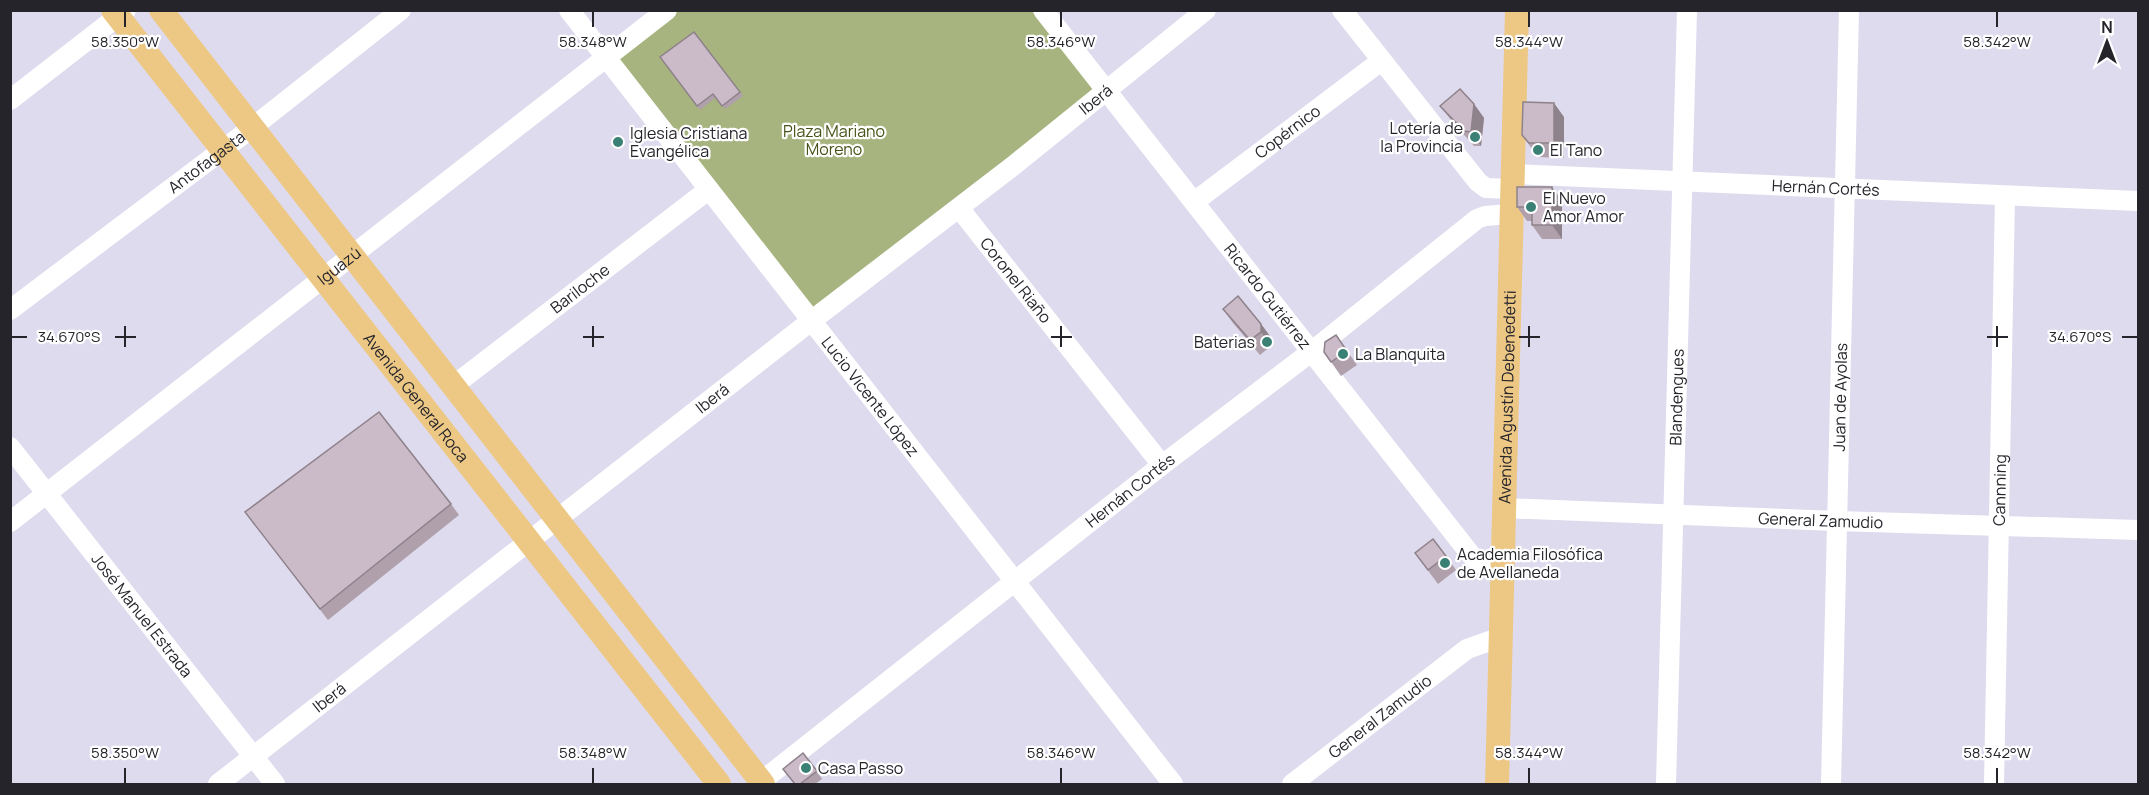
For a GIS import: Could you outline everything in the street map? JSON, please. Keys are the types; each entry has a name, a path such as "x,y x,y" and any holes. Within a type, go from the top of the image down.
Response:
{"main road":[{"path":"161,10 558,519 761,784"},
{"name":"Avenida Agustín Debenedetti","path":"1497,784 1517,10"},
{"name":"Avenida General Roca","path":"119,13 323,280 719,784"}],"street":[{"name":"Antofagasta","path":"10,310 253,127 401,10"},
{"name":"Lucio Vicente López","path":"569,10 1013,582 1173,784"},
{"name":"Iguazú","path":"10,522 667,10"},
{"name":"Ricardo Gutiérrez","path":"1043,10 1471,555 1478,562 1502,573"},
{"name":"Iberá","path":"218,784 810,321 959,208 1107,92 1206,10"},
{"path":"1342,10 1382,61"},
{"name":"Blandengues","path":"1666,784 1687,10"},
{"name":"Juan de Ayolas","path":"1831,784 1849,10"},
{"path":"10,100 119,13"},
{"name":"Hernán Cortés","path":"1382,61 1478,182 1486,188 1512,182 1681,182 2139,201"},
{"name":"Copérnico","path":"1194,202 1382,61"},
{"name":"Bariloche","path":"453,386 708,190"},
{"name":"Cannning","path":"1994,784 2005,196"},
{"name":"Coronel Riaño","path":"959,208 1162,465"},
{"name":"Hernán Cortés","path":"761,784 1013,582 1311,352 1477,219 1485,216 1511,214"},
{"name":"José Manuel Estrada","path":"10,447 275,784"},
{"name":"General Zamudio","path":"1503,508 1999,527 2139,530"},
{"name":"General Zamudio","path":"1292,784 1467,649 1501,637"}],"green space":[{"name":"Plaza Mariano Moreno","path":"667,11 1043,11 1107,92 811,321 605,58"}],"building":[{"path":"694,32 740,92 722,106 713,94 697,106 660,57"},
{"path":"1460,89 1474,104 1471,132 1464,131 1440,106"},
{"path":"1523,102 1554,103 1554,143 1529,143 1522,135"},
{"path":"1517,187 1552,187 1552,225 1532,225 1532,207 1517,207"},
{"path":"1238,296 1261,324 1261,332 1250,340 1223,309"},
{"path":"1336,335 1347,351 1331,362 1324,352 1325,342"},
{"path":"379,412 451,504 320,609 245,512"},
{"path":"1433,539 1446,556 1428,570 1415,553"},
{"path":"803,753 817,771 800,784 795,784 783,769"}],"place":[{"name":"Lotería de la Provincia","path":"1475,137"},
{"name":"Iglesia Cristiana Evangélica","path":"618,142"},
{"name":"El Tano","path":"1538,150"},
{"name":"El Nuevo Amor Amor","path":"1531,207"},
{"name":"Baterias","path":"1267,342"},
{"name":"La Blanquita","path":"1343,354"},
{"name":"Academia Filosófica de Avellaneda","path":"1445,563"},
{"name":"Casa Passo","path":"806,768"}]}
